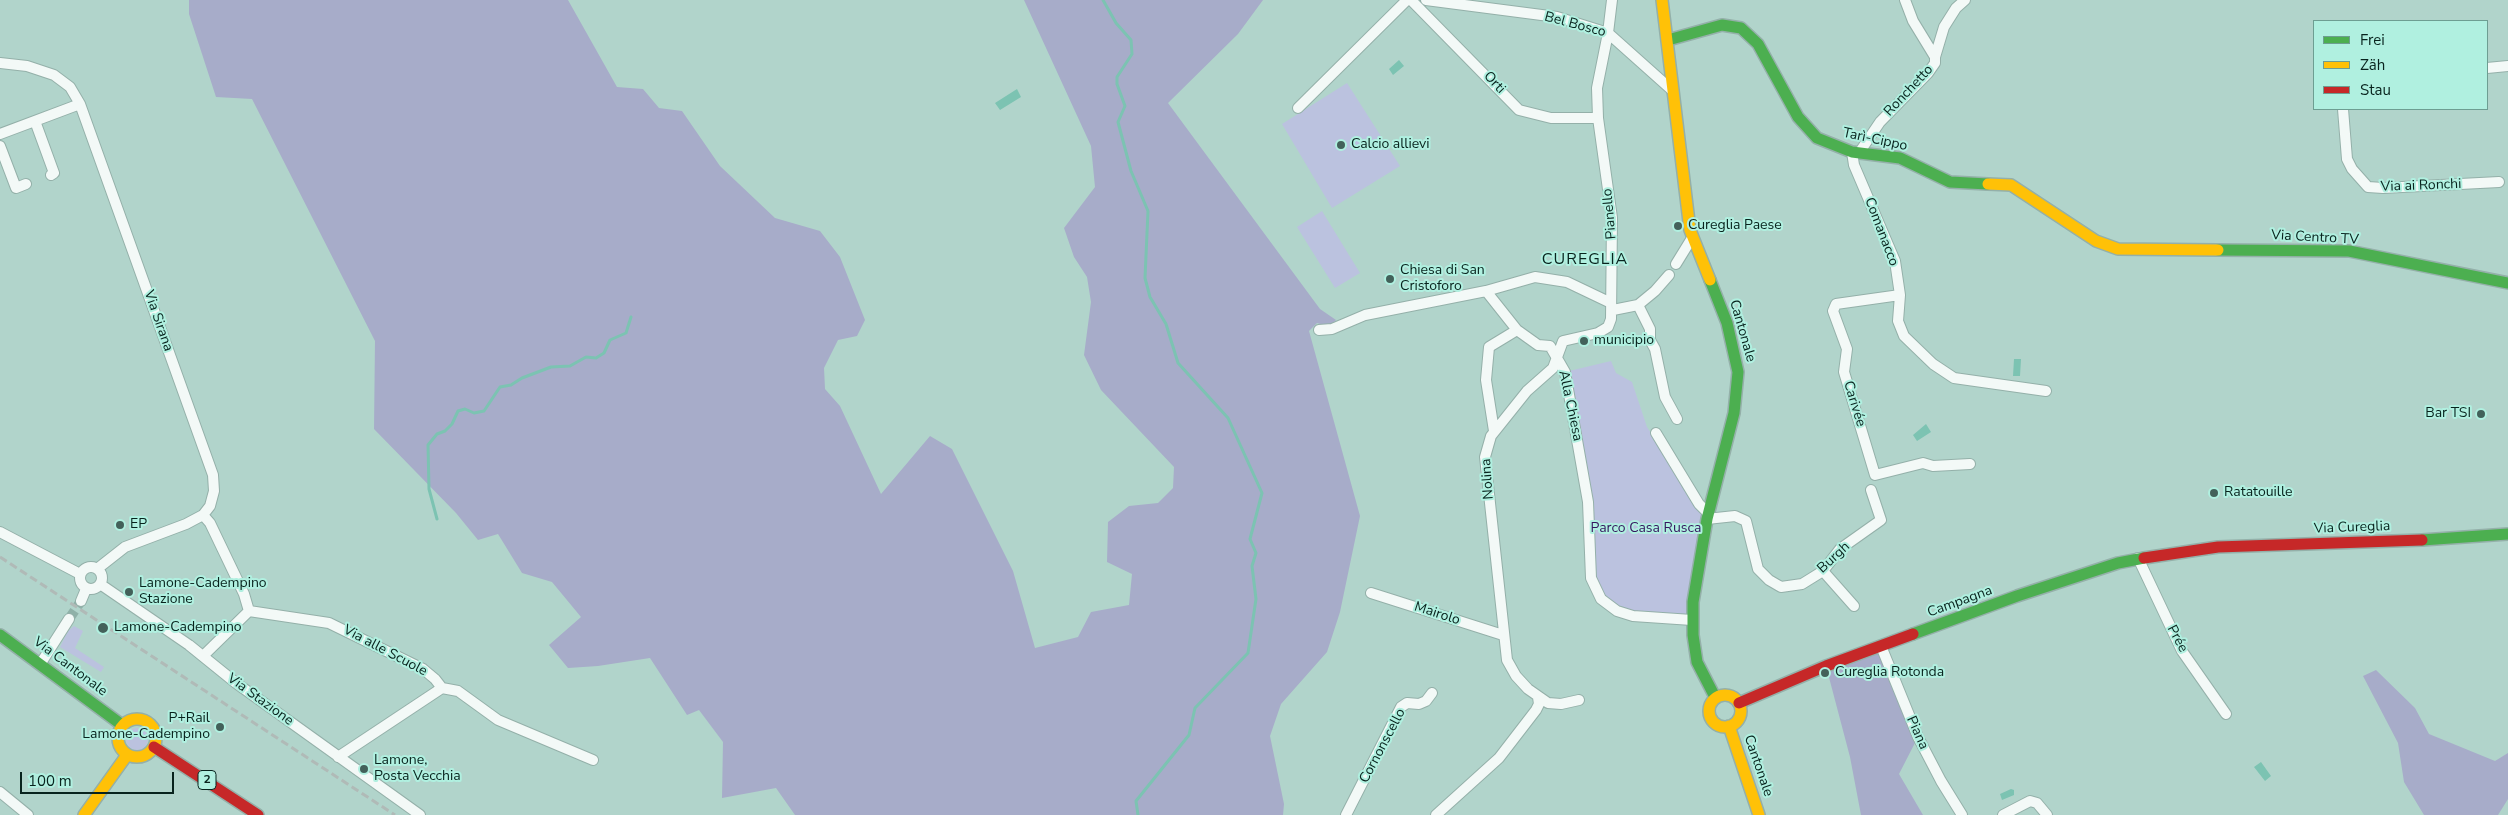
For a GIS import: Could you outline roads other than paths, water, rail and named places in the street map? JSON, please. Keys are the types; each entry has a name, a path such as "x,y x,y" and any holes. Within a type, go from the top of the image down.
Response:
{"street":[{"path":"1298,108 1407,0"},
{"name":"Orti","path":"1411,0 1519,110 1551,118 1598,118"},
{"name":"Bel Bosco","path":"1426,0 1557,18 1608,32 1673,91"},
{"name":"Pianello","path":"1612,0 1597,88 1598,118 1612,218 1612,306"},
{"name":"Cantonale","path":"1662,0 1692,238 1727,323 1738,372 1734,413 1708,516 1693,596 1692,620 1697,662 1703,677 1716,697"},
{"name":"Ronchetto","path":"1856,152 1880,122 1928,73 1935,63 1935,58 1913,21 1905,0"},
{"path":"1935,58 1944,27 1956,8 1965,0"},
{"name":"Tarì-Cippo","path":"1668,40 1713,27 1730,26 1741,28 1758,44 1805,126 1817,138 1856,152 1900,158 1950,182 2011,185 2096,241 2118,249"},
{"name":"Via Sirana","path":"0,62 32,67 54,75 70,87 80,104 213,474 214,491 210,506 203,515"},
{"path":"2488,68 2508,66"},
{"path":"0,134 80,104"},
{"name":"Via ai Ronchi","path":"2343,110 2347,159 2368,186 2383,188 2499,182"},
{"path":"35,121 54,173 51,175"},
{"path":"0,146 16,188 26,184"},
{"name":"Comanacco","path":"1856,152 1854,165 1895,261 1900,295 1898,315 1901,331 1932,364 1947,375 1961,380 2046,391"},
{"path":"1676,264 1692,238"},
{"name":"Via Centro TV","path":"2118,249 2349,251 2508,284"},
{"path":"1319,330 1332,329 1365,315 1486,291 1535,277 1566,282 1612,306 1638,305 1655,291 1669,275"},
{"name":"Alla Chiesa","path":"1486,291 1517,330 1538,345 1550,346 1565,372 1588,502 1591,578 1596,590 1608,606 1633,616 1692,620"},
{"name":"Carivée","path":"1900,295 1836,304 1833,311 1847,348 1844,372 1875,474 1923,463 1933,466 1970,464"},
{"path":"1638,305 1650,329 1650,340 1663,387 1677,419"},
{"name":"Nolina","path":"1579,700 1554,704 1548,703 1538,697 1516,676 1507,660 1486,457 1488,442 1494,431 1527,391 1553,368 1564,341 1598,333 1608,327 1612,306"},
{"path":"1494,431 1486,380 1489,346 1517,330"},
{"path":"1656,433 1708,516"},
{"name":"Burgh","path":"1708,516 1735,516 1746,522 1758,569 1769,580 1781,587 1802,584 1823,571 1840,549 1881,520 1871,490"},
{"path":"97,569 125,547 186,524 203,515 210,523 244,594 249,611 202,656"},
{"path":"0,532 80,574"},
{"name":"Via Cureglia","path":"2198,550 2218,547 2416,540 2508,534"},
{"name":"Campagna","path":"1739,703 1792,679 2085,572 2138,558 2198,550"},
{"name":"Prée","path":"2138,558 2182,651 2226,714"},
{"path":"88,567 97,569 102,578 100,584 93,589 86,589 80,580 80,574 88,567"},
{"path":"1823,571 1854,606"},
{"name":"Via Stazione","path":"100,584 420,815"},
{"path":"81,601 86,589"},
{"name":"Mairolo","path":"1371,593 1503,635"},
{"name":"Via alle Scuole","path":"249,611 337,626 423,669 442,688 458,691 498,720 593,760"},
{"path":"41,663 70,619"},
{"name":"Via Cantonale","path":"0,635 41,663 122,725"},
{"name":"Piana","path":"1881,646 1931,763 1962,815"},
{"path":"338,757 442,688"},
{"name":"Cornonscello","path":"1346,815 1401,707 1407,703 1419,704 1426,701 1432,693"},
{"path":"1729,695 1739,703 1741,714 1738,720 1729,726 1719,726 1709,715 1709,705 1716,697 1729,695"},
{"path":"1436,815 1499,758 1536,710 1538,697"},
{"path":"135,719 148,723 156,736 154,747 148,754 140,757 127,755 118,742 118,733 122,725 135,719"},
{"name":"Cantonale","path":"1729,726 1759,815"},
{"name":"2","path":"154,747 258,815"},
{"path":"84,815 127,755"},
{"path":"0,792 28,815"},
{"path":"2002,815 2030,801 2037,803 2047,815"}],"waterway":[{"path":"1103,0 1116,23 1131,40 1132,54 1117,77 1117,84 1125,106 1118,122 1131,171 1148,211 1145,278 1150,297 1166,324 1178,363 1228,418 1262,493 1250,539 1256,553 1252,566 1256,599 1248,653 1195,708 1189,735 1136,801 1138,815"},
{"path":"437,519 429,489 428,445 437,434 445,431 452,424 458,411 465,409 474,413 484,411 500,387 511,385 522,378 551,367 570,366 586,357 596,358 604,353 610,340 626,333 631,317"}],"tunnel":[{"path":"69,619 81,601"}],"railway":[{"path":"0,557 395,815"}],"place":[{"name":"Calcio allievi","path":"1341,145"},
{"name":"Cureglia Paese","path":"1678,226"},
{"name":"Chiesa di San Cristoforo","path":"1390,279"},
{"name":"municipio","path":"1584,341"},
{"name":"Bar TSI","path":"2481,414"},
{"name":"Ratatouille","path":"2214,493"},
{"name":"EP","path":"120,525"},
{"name":"Lamone-Cadempino Stazione","path":"129,592"},
{"name":"Lamone-Cadempino","path":"103,628"},
{"name":"Cureglia Rotonda","path":"1825,673"},
{"name":"P+Rail Lamone-Cadempino","path":"220,727"},
{"name":"Lamone, Posta Vecchia","path":"364,769"}],"district":[{"name":"CUREGLIA","path":"1585,260"}],"park label":[{"name":"Parco Casa Rusca","path":"1646,529"}]}
